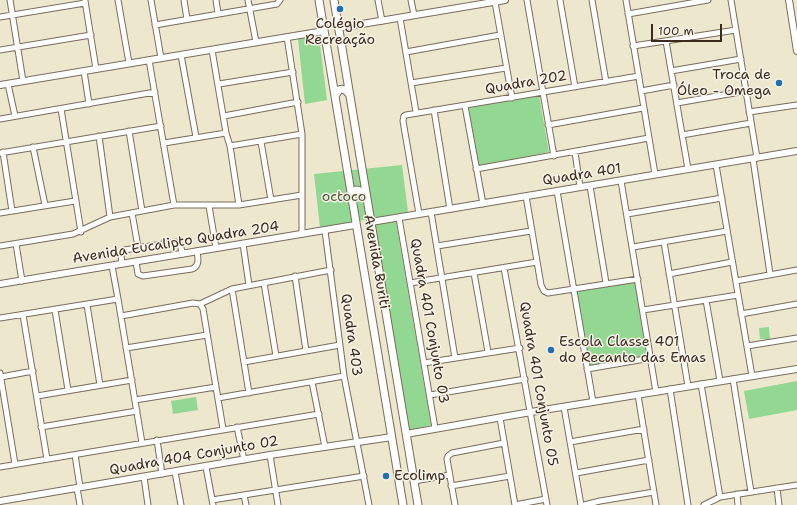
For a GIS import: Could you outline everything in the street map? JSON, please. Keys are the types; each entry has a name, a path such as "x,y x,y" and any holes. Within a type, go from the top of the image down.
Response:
{"main road":[{"name":"Avenida Buriti","path":"319,0 403,505"},
{"name":"Avenida Buriti","path":"334,0 418,505"},
{"path":"332,75 336,79 341,80 344,78 345,73"},
{"path":"335,96 341,89 349,94"},
{"path":"352,196 356,190 360,190 366,196"},
{"path":"361,253 365,256 371,256 375,251"},
{"path":"388,408 394,403 401,406"}],"street":[{"path":"10,0 23,81"},
{"path":"118,0 128,63"},
{"path":"151,0 160,58"},
{"path":"184,0 186,19"},
{"path":"216,0 218,13"},
{"path":"248,0 256,42"},
{"path":"155,24 277,4 280,0"},
{"path":"378,0 382,21"},
{"path":"411,0 414,15"},
{"path":"338,28 505,0"},
{"path":"527,0 554,156"},
{"path":"560,0 575,87"},
{"path":"592,0 606,82"},
{"path":"626,0 655,174"},
{"path":"628,14 708,0"},
{"path":"731,0 751,123 770,274"},
{"path":"789,0 797,51"},
{"path":"0,17 85,2 96,69"},
{"path":"495,2 512,98"},
{"path":"400,18 416,112 406,115 403,119 419,214"},
{"path":"633,46 736,30"},
{"path":"0,85 324,31"},
{"path":"0,50 91,35"},
{"path":"406,52 500,36"},
{"path":"287,37 302,134 302,234"},
{"path":"666,41 688,169"},
{"path":"212,50 226,133 230,146 239,205"},
{"path":"181,55 196,138"},
{"path":"671,71 741,59"},
{"path":"149,60 174,205"},
{"path":"411,83 506,68"},
{"path":"84,71 89,104"},
{"path":"218,84 293,72"},
{"name":"Quadra 202","path":"416,112 465,106 639,76"},
{"path":"8,84 15,116"},
{"path":"641,91 674,85"},
{"path":"677,103 746,91"},
{"path":"0,119 155,92"},
{"path":"224,116 298,102"},
{"path":"749,112 797,105"},
{"path":"465,106 483,204"},
{"path":"548,125 643,108"},
{"path":"61,109 81,232"},
{"path":"434,110 450,209"},
{"path":"682,135 751,123"},
{"path":"12,211 1,152 161,126"},
{"path":"129,131 142,211"},
{"path":"164,143 226,133"},
{"path":"230,146 302,134"},
{"path":"99,136 110,217"},
{"path":"476,169 649,138"},
{"path":"261,142 271,200"},
{"path":"33,147 44,205"},
{"path":"575,152 580,187"},
{"name":"Quadra 401","path":"371,222 622,181 655,174 797,152"},
{"path":"716,165 752,376"},
{"path":"622,181 656,392"},
{"path":"590,186 606,283"},
{"path":"557,191 593,402"},
{"path":"0,246 74,234 110,217 174,205 239,205 302,195"},
{"path":"526,196 541,285 544,291 548,293 638,278"},
{"path":"627,214 722,198"},
{"path":"0,213 75,201"},
{"path":"209,206 216,248"},
{"path":"431,212 455,358"},
{"path":"132,213 138,247"},
{"name":"Quadra 401 Conjunto 03","path":"400,218 435,428"},
{"name":"Avenida Eucalipto Quadra 204","path":"0,284 356,225"},
{"name":"Quadra 403","path":"325,230 344,376 369,505"},
{"path":"437,246 531,230"},
{"path":"633,247 727,231"},
{"path":"122,264 121,255 124,250 138,247 176,242 180,245 182,254"},
{"path":"664,242 688,386"},
{"path":"16,244 22,281"},
{"path":"243,244 249,285"},
{"path":"136,262 138,274 143,276 192,269 198,264 197,251"},
{"path":"410,283 537,262"},
{"path":"669,274 732,262"},
{"path":"112,266 142,443"},
{"name":"Quadra 401 Conjunto 05","path":"504,268 520,348 546,502"},
{"path":"121,316 194,303 200,304 232,289 331,270"},
{"path":"736,280 797,270"},
{"path":"474,273 488,352"},
{"path":"295,276 306,351"},
{"path":"264,283 276,356"},
{"path":"232,289 249,393"},
{"path":"643,310 738,295"},
{"path":"0,318 118,299"},
{"path":"706,300 720,381"},
{"path":"200,304 203,309 223,429"},
{"path":"741,314 797,304"},
{"path":"87,305 100,385"},
{"path":"55,310 68,390"},
{"path":"23,315 47,459"},
{"path":"126,348 207,335"},
{"path":"747,346 797,338"},
{"path":"244,362 340,345"},
{"path":"424,363 520,348"},
{"path":"587,369 651,358"},
{"path":"406,434 531,412 797,369"},
{"path":"16,464 0,375 33,371"},
{"path":"218,398 344,376"},
{"path":"430,395 525,379"},
{"path":"733,379 751,492"},
{"path":"37,396 132,380"},
{"path":"312,382 325,447"},
{"path":"701,384 720,497"},
{"path":"135,400 216,387"},
{"path":"670,389 688,505"},
{"path":"638,395 656,505"},
{"path":"564,407 581,505"},
{"path":"41,427 137,411"},
{"path":"0,467 319,414"},
{"path":"500,418 515,505 546,502"},
{"path":"237,427 244,460"},
{"path":"570,442 644,429"},
{"name":"Quadra 404 Conjunto 02","path":"0,501 392,437"},
{"path":"157,440 162,474"},
{"path":"454,505 447,459 450,454 504,443"},
{"path":"75,455 80,505"},
{"path":"270,456 278,505"},
{"path":"576,473 649,460"},
{"path":"206,467 213,503 244,495 364,476"},
{"path":"175,472 181,505"},
{"path":"414,481 450,475"},
{"path":"452,486 510,476"},
{"path":"144,477 148,505"},
{"path":"704,505 720,497 797,485"},
{"path":"777,488 779,505"},
{"path":"584,505 654,492"},
{"path":"737,494 738,505"},
{"path":"244,495 246,505"},
{"path":"622,498 623,505"}],"green space":[{"path":"319,36 327,100 305,104 298,39"},
{"path":"539,95 549,152 478,167 469,108"},
{"name":"octoco","path":"402,165 408,212 320,228 314,174"},
{"path":"396,221 431,425 408,430 374,224"},
{"path":"636,280 649,357 589,367 576,290"},
{"path":"769,327 770,339 760,339 759,328"},
{"path":"797,381 797,410 749,419 744,391"},
{"path":"196,397 198,410 173,414 171,401"}],"place":[{"name":"Colégio Recreação","path":"340,9"},
{"name":"Troca de Óleo - Omega","path":"779,83"},
{"name":"Escola Classe 401 do Recanto das Emas","path":"551,350"},
{"name":"Ecolimp","path":"386,476"}]}
